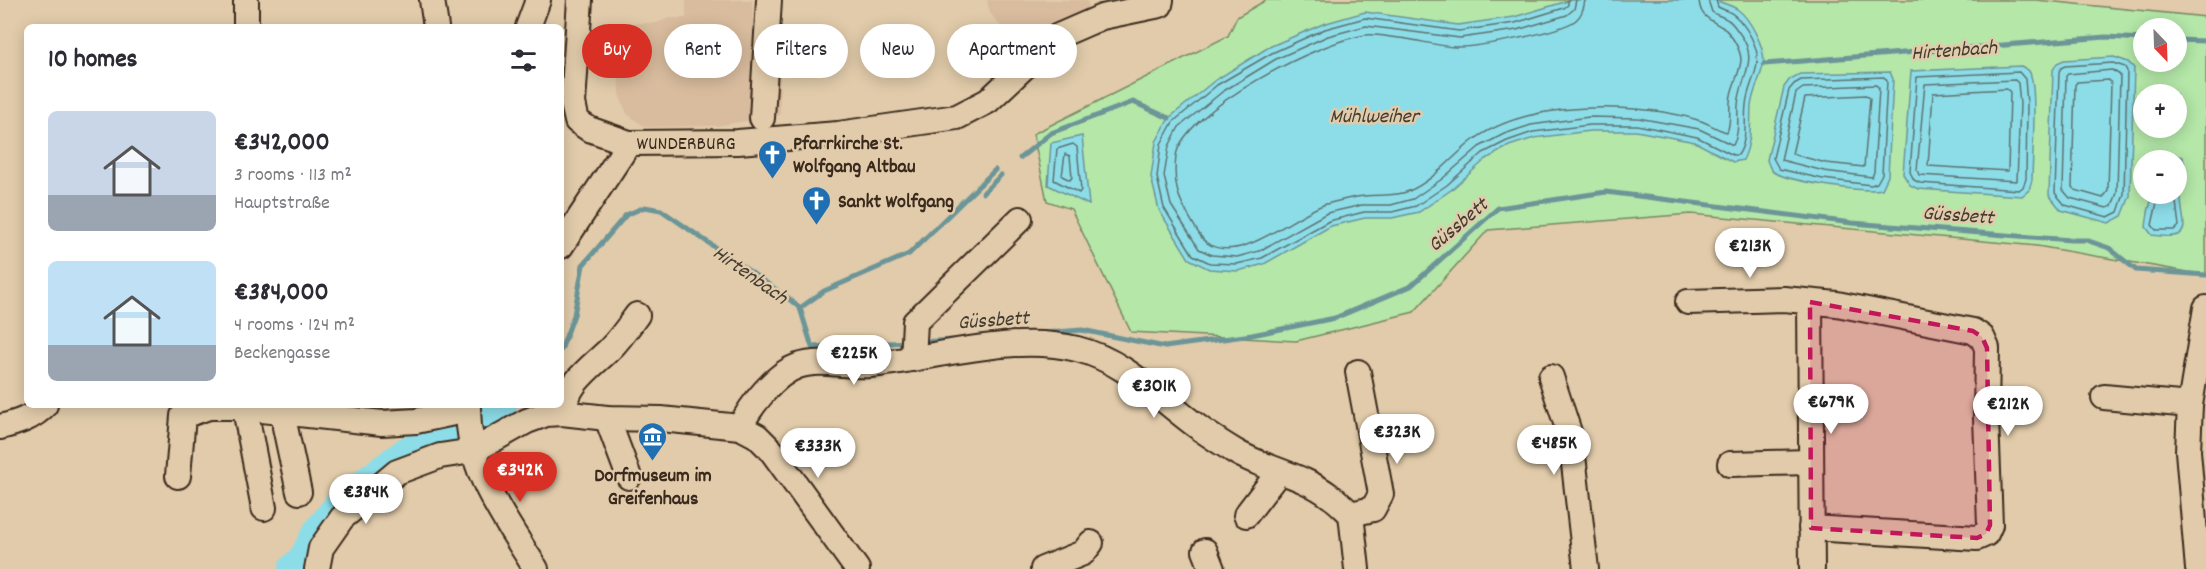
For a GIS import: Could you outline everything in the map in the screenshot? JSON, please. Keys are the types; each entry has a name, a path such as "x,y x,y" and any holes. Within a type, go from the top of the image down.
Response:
{"street":[{"path":"246,0 246,24"},
{"path":"432,0 436,24"},
{"path":"529,24 538,0"},
{"name":"WUNDERBURG","path":"580,0 573,103 577,121 589,129 629,143 775,140 879,129 957,117 988,101 1056,37 1102,17 1160,5 1161,0"},
{"path":"762,118 769,0"},
{"path":"564,241 629,143"},
{"path":"913,348 915,322 1020,219"},
{"path":"1688,303 1784,299 1838,304 1973,331 1982,337 1987,348 1986,418 1990,525 1986,534 1977,538 1811,528"},
{"path":"1810,302 1812,569"},
{"path":"2198,569 2188,451 2190,405 2206,308"},
{"path":"564,404 573,383 612,347 638,315"},
{"path":"740,427 749,408 785,372 800,365 814,363 868,365 913,348 961,351 1035,343 1077,349 1106,359 1132,374 1198,427 1238,453 1330,495 1350,514 1357,569"},
{"path":"1350,514 1373,509 1381,494 1358,372"},
{"path":"1551,377 1571,438 1586,569"},
{"path":"2104,397 2190,405"},
{"path":"0,427 14,424 37,414 42,408"},
{"path":"178,476 183,416 206,408"},
{"path":"238,408 264,508"},
{"path":"245,408 382,423 416,421 470,425 527,421 546,414 562,413 740,427 757,436 771,450 857,569"},
{"path":"562,413 563,408"},
{"path":"286,414 285,427 299,492"},
{"path":"607,418 629,477"},
{"path":"317,569 321,548 342,518 397,472 440,456 470,425"},
{"path":"470,425 485,486 536,569"},
{"path":"1730,464 1810,462"},
{"path":"1246,515 1280,472"},
{"path":"1043,569 1083,553 1091,543"}],"highlighted area":[{"path":"1810,302 1973,331 1982,337 1987,348 1990,525 1986,534 1977,538 1811,528"}],"shaded area":[{"path":"686,0 752,0 753,19 779,18 779,24 754,24 754,78 780,78 780,115 717,126 645,127 627,114 619,94 619,78 652,78 652,24 618,23 657,23 669,18 686,18"},
{"path":"987,0 1087,0 1091,15 1077,24 999,24 990,13"}],"green space":[{"path":"1266,0 2036,0 2206,17 2206,275 2037,246 1691,214 1488,230 1414,312 1296,341 1131,332 1071,209 1047,201 1033,134 1228,36 1237,17"}],"water":[{"name":"Mühlweiher","path":"1571,0 1715,0 1742,13 1760,43 1764,59 1752,101 1749,140 1743,160 1733,162 1695,142 1636,131 1590,131 1534,138 1509,146 1486,159 1451,190 1419,212 1392,218 1365,218 1331,226 1264,264 1238,271 1209,269 1189,259 1159,210 1151,177 1156,142 1169,118 1214,81 1269,47 1323,24 1365,12 1458,25 1514,17"},
{"path":"2114,57 2128,62 2133,67 2130,196 2122,216 2109,223 2061,210 2049,195 2053,70 2057,63 2064,60"},
{"path":"2021,66 2029,71 2033,91 2032,180 2029,190 2022,196 1918,189 1910,185 1903,174 1911,71"},
{"path":"1890,72 1893,79 1888,176 1882,189 1846,188 1814,183 1786,177 1775,173 1769,167 1767,160 1784,87 1790,79 1800,74"},
{"path":"1082,136 1089,205 1048,185 1051,143"},
{"path":"2150,204 2181,204 2184,222 2182,233 2176,236 2152,235 2146,227"}],"waterway":[{"name":"Hirtenbach","path":"1764,64 2106,37 2133,38"},
{"name":"Hirtenbach","path":"2187,40 2206,41"},
{"name":"Hirtenbach","path":"1020,158 1051,133 1133,102 1169,118"},
{"name":"Hirtenbach","path":"800,308 824,291 909,254 995,170"},
{"path":"983,193 1001,175"},
{"name":"Güssbett","path":"1043,333 1082,330 1165,347 1252,335 1335,318 1411,286 1498,208 1606,192 1852,223 2086,240 2109,248 2136,270 2206,275"},
{"name":"Hirtenbach","path":"564,342 574,315 583,265 626,215 645,207 661,210 800,308"},
{"name":"Güssbett","path":"800,308 812,347 908,342"},
{"name":"Güssbett","path":"920,342 953,340"},
{"name":"Hirtenbach","path":"294,569 305,558 318,533 344,500 408,452 453,435 496,408"}],"place":[{"name":"Pfarrkirche St. Wolfgang Altbau","path":"772,180"},
{"name":"Sankt Wolfgang","path":"817,226"},
{"name":"Dorfmuseum im Greifenhaus","path":"653,462"}]}
